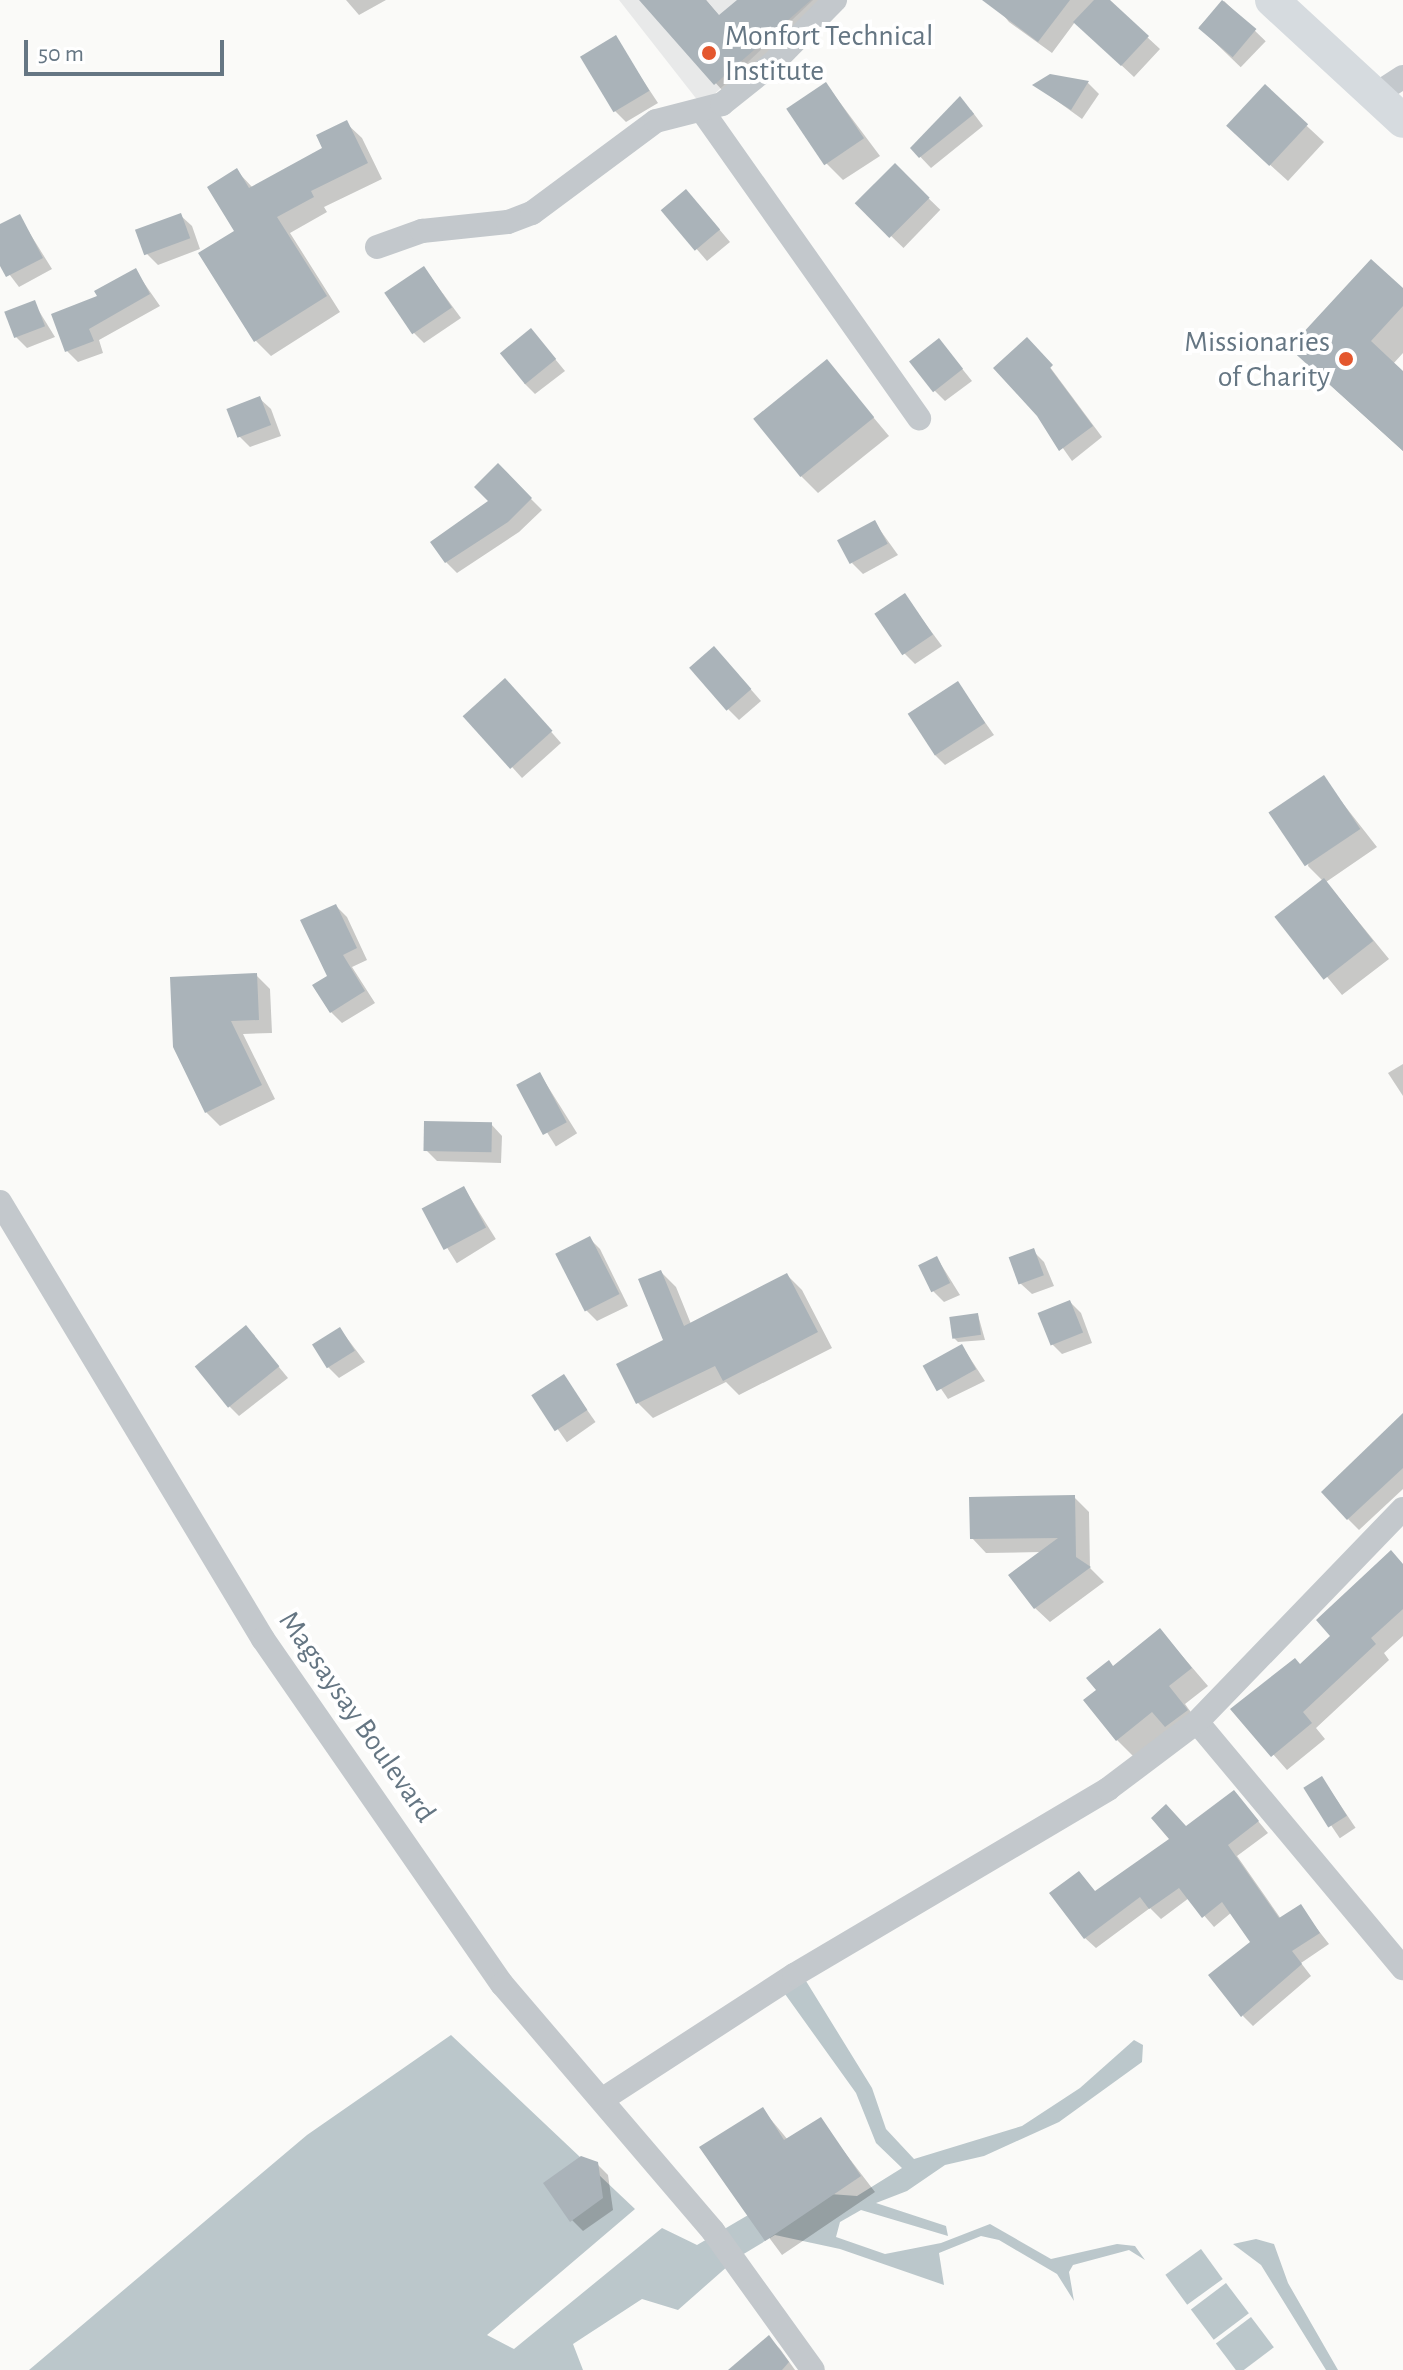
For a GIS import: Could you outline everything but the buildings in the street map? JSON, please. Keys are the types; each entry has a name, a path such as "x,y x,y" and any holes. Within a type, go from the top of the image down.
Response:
{"street":[{"path":"377,247 422,231 508,222 532,213 656,121 703,112 722,104 772,64 835,0"},
{"path":"1272,0 1389,86 1403,121"},
{"path":"703,112 919,418"},
{"name":"Magsaysay Boulevard","path":"0,1202 263,1639 502,1984 713,2231 773,2320 813,2370"},
{"path":"603,2099 794,1975 1108,1789 1197,1722 1403,1509"},
{"path":"1197,1722 1403,1968"}],"shaded area":[{"name":"Monfort Technical Institute","path":"619,0 813,0 702,106"},
{"path":"806,1981 872,2088 886,2129 914,2159 1022,2126 1080,2088 1134,2040 1143,2045 1142,2062 1059,2122 984,2156 945,2165 907,2191 876,2203 946,2226 948,2236 861,2210 840,2222 836,2237 885,2254 941,2243 990,2224 1051,2259 1117,2244 1135,2246 1145,2260 1129,2250 1073,2265 1069,2272 1074,2301 1057,2274 999,2240 981,2236 939,2253 944,2285 840,2249 775,2235 737,2258 678,2310 642,2299 573,2344 583,2370 29,2370 307,2135 451,2035 635,2209 487,2335 514,2349 662,2228 697,2245 789,2191 857,2196 902,2168 876,2143 856,2093 785,1994"},
{"path":"1256,2239 1274,2244 1288,2283 1338,2370 1326,2370 1261,2265 1233,2244"},
{"path":"1201,2249 1223,2279 1187,2305 1165,2275"},
{"path":"1226,2283 1249,2313 1214,2340 1191,2309"},
{"path":"1251,2317 1274,2347 1244,2370 1236,2370 1216,2343"}],"place":[{"name":"Monfort Technical Institute","path":"709,53"},
{"name":"Missionaries of Charity","path":"1346,359"}]}
